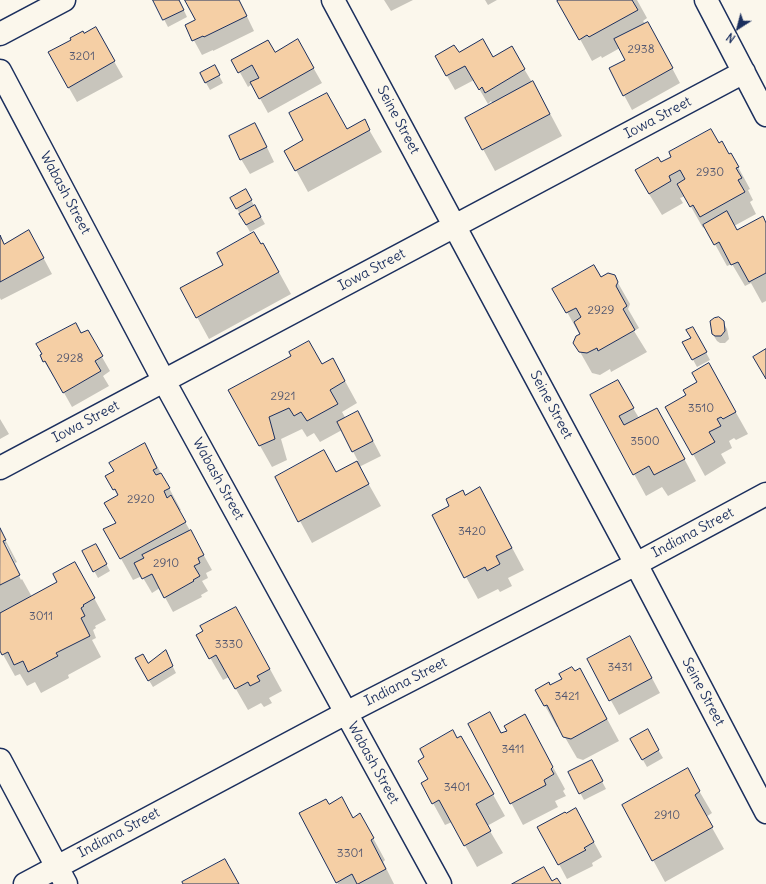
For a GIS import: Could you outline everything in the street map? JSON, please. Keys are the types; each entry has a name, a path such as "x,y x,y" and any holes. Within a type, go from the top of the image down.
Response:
{"street":[{"path":"0,34 64,0"},
{"name":"Seine Street","path":"333,0 636,564 766,812"},
{"path":"706,0 766,114"},
{"name":"Wabash Street","path":"0,71 164,381 440,884"},
{"name":"Iowa Street","path":"0,468 744,72"},
{"name":"Indiana Street","path":"25,884 62,875 346,713 636,564 766,494"},
{"path":"0,760 62,875"}],"building":[{"path":"153,0 179,0 184,10 163,20"},
{"path":"185,0 239,0 247,16 204,37 203,36 192,41 185,25 195,20"},
{"path":"632,0 638,10 589,37 587,35 579,40 557,1"},
{"path":"648,22 673,68 623,96 609,68 625,60 614,39"},
{"path":"96,27 115,61 68,88 48,52 71,40 70,38 83,31 84,33"},
{"path":"298,39 314,68 259,99 250,82 259,78 252,65 238,73 231,60 268,40 275,52"},
{"path":"483,39 493,57 512,46 525,69 485,93 482,87 479,90 465,66 446,76 435,56 454,45 459,52"},
{"path":"215,65 220,75 205,83 200,73"},
{"path":"533,81 550,114 482,150 465,118"},
{"path":"327,93 347,129 365,119 370,130 295,171 284,151 303,140 289,113"},
{"path":"255,123 267,147 240,160 229,136"},
{"path":"711,129 719,143 722,141 729,154 731,153 739,167 736,168 742,178 738,180 745,192 700,217 693,205 690,207 677,184 685,179 680,170 669,176 671,181 649,194 635,170 658,157 661,162 671,157 669,152"},
{"path":"246,189 252,200 236,209 230,198"},
{"path":"255,205 261,217 246,225 239,214"},
{"path":"727,211 737,230 763,216 766,223 766,273 749,282 738,262 731,265 719,242 714,245 703,225"},
{"path":"29,230 44,258 0,282 0,235 4,244"},
{"path":"254,232 261,244 263,243 279,272 196,318 180,288 223,265 217,253"},
{"path":"594,265 601,277 608,273 615,275 618,282 616,286 627,306 623,309 635,330 598,351 597,348 587,353 579,352 573,343 576,336 580,334 574,322 581,317 576,308 566,313 552,289"},
{"path":"719,317 724,321 725,331 721,336 715,336 712,334 710,321"},
{"path":"76,323 81,333 88,330 103,356 95,361 101,371 63,393 45,361 43,362 40,355 42,354 36,344"},
{"path":"693,327 707,352 692,360 682,342 691,338 686,330"},
{"path":"309,341 322,364 333,358 345,381 330,390 338,404 307,421 301,412 294,416 289,408 269,417 275,439 259,446 228,390 291,356 289,352"},
{"path":"766,349 766,379 753,357"},
{"path":"709,363 736,412 723,419 721,417 717,419 721,426 709,432 715,442 692,455 665,407 686,395 683,390 697,382 692,373"},
{"path":"618,380 634,408 619,416 624,425 657,408 685,459 654,475 649,466 633,475 590,395"},
{"path":"358,411 373,441 352,452 337,422"},
{"path":"145,443 157,468 153,470 156,475 161,473 170,488 164,491 167,498 171,495 186,522 120,559 103,529 116,523 104,503 118,495 115,489 113,490 105,476 114,471 109,463"},
{"path":"324,450 336,472 357,461 369,484 298,522 275,477"},
{"path":"480,487 512,548 496,556 500,564 487,571 485,567 464,578 432,515 449,506 446,499 463,490 465,495"},
{"path":"0,528 6,540 3,541 20,575 0,585"},
{"path":"191,530 204,555 198,558 200,563 194,566 200,576 164,598 152,574 142,579 134,563 144,558 142,555"},
{"path":"96,544 107,564 93,572 82,551"},
{"path":"75,562 95,598 83,605 84,606 81,608 85,616 81,618 90,636 56,653 58,656 28,672 23,661 14,665 8,652 2,655 0,651 0,613 57,582 53,574"},
{"path":"236,607 270,669 257,676 260,681 250,686 248,682 235,689 216,655 209,659 196,635 203,631 200,626"},
{"path":"630,636 652,678 609,701 587,659"},
{"path":"166,650 173,666 148,681 135,658 143,654 148,663"},
{"path":"572,667 575,671 580,668 607,719 571,739 563,737 547,705 544,706 535,690 549,682 550,685 562,679 559,674"},
{"path":"490,712 501,733 507,731 504,726 525,714 553,767 551,769 554,774 544,780 546,785 510,804 468,724"},
{"path":"648,729 659,750 642,760 630,739"},
{"path":"453,730 457,738 461,736 494,794 476,804 491,831 464,846 439,800 432,804 421,783 428,779 418,761 424,757 420,749"},
{"path":"592,760 603,781 579,794 568,772"},
{"path":"688,768 700,791 695,795 713,827 652,861 622,805"},
{"path":"342,797 353,818 360,813 374,838 371,840 386,869 358,884 352,874 336,883 299,813 326,799 329,804"},
{"path":"576,808 594,842 584,848 586,850 558,865 537,827 565,812 566,813"},
{"path":"225,859 239,884 183,884 182,882"},
{"path":"544,867 552,881 557,878 561,884 512,884"}]}
